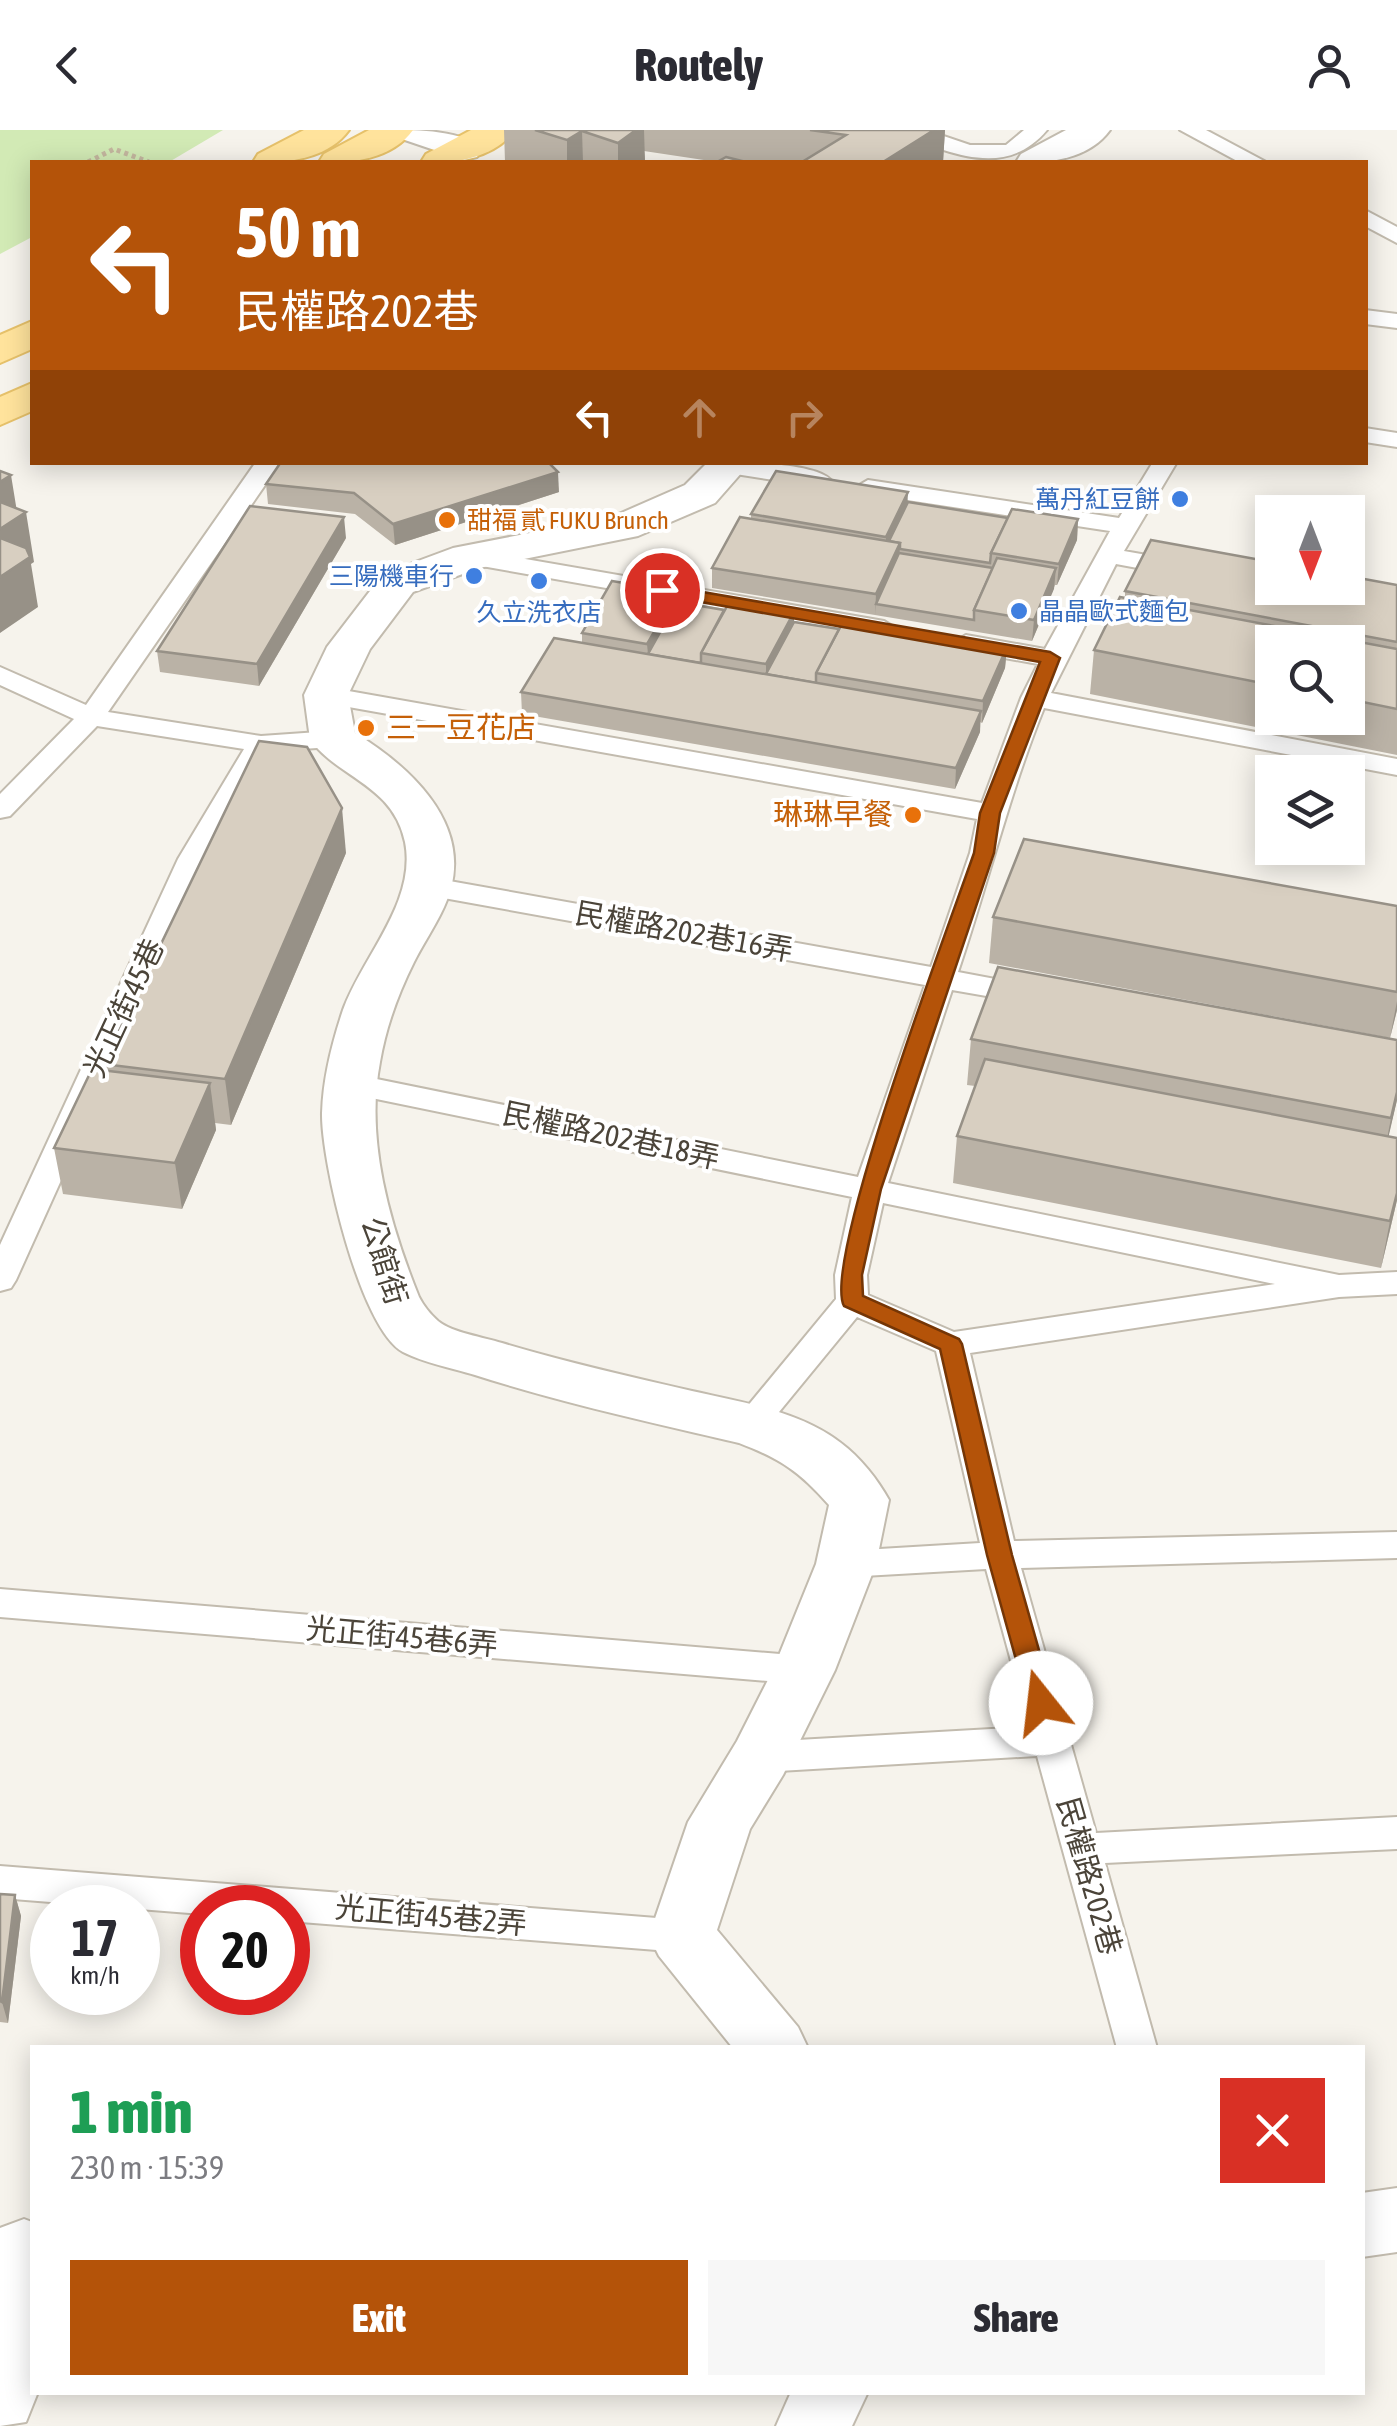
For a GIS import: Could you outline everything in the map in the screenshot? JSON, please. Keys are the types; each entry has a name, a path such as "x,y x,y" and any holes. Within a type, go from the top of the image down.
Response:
{"main road":[{"path":"275,160 330,130"},
{"path":"341,160 395,130"},
{"path":"0,351 30,334"},
{"path":"0,414 30,396"}],"street":[{"path":"408,130 473,141"},
{"path":"1022,157 1092,130"},
{"path":"330,717 349,648 398,583 468,556 623,528 700,494 729,465"},
{"name":"公館街","path":"330,717 402,792 425,824 430,855 427,886 380,979 352,1084 348,1117 350,1148 396,1308 420,1337 542,1376 749,1425 791,1440 821,1458 860,1500 846,1564 804,1670 761,1757 720,1822 682,1936"},
{"path":"682,1936 772,2045"},
{"path":"1365,2225 1397,2220"},
{"path":"0,2397 19,2252"},
{"path":"813,2426 830,2395"}],"lane":[{"path":"905,130 968,151 1022,157 1037,130"},
{"path":"1190,130 1252,160"},
{"path":"1368,221 1397,212"},
{"path":"1368,221 1397,236"},
{"path":"1368,316 1397,321"},
{"path":"1368,435 1397,440"},
{"path":"0,810 91,716 267,465"},
{"path":"736,465 1125,526"},
{"path":"749,1425 852,1301 850,1275 870,1189 941,978 994,855 990,813 1050,658 1162,465"},
{"path":"1107,555 1255,582"},
{"path":"468,556 1050,658"},
{"path":"0,675 91,716 261,744 330,717 990,813"},
{"path":"1034,698 1397,767"},
{"name":"光正街45巷","path":"0,1280 192,858 261,744"},
{"name":"民權路202巷16弄","path":"427,886 1055,999"},
{"name":"民權路202巷18弄","path":"352,1084 1339,1286"},
{"path":"852,1301 951,1344 1339,1286 1397,1283"},
{"name":"民權路202巷","path":"951,1344 1000,1555 1136,2045"},
{"path":"846,1564 1000,1555 1397,1545"},
{"name":"光正街45巷6弄","path":"0,1602 804,1670"},
{"path":"761,1757 1052,1740"},
{"path":"1082,1849 1397,1833"},
{"name":"光正街45巷2弄","path":"0,1882 682,1936"}],"path":[{"path":"92,160 114,150 143,160"}],"green space":[{"path":"0,130 223,130 172,160 30,160 30,238 0,254"}],"building":[{"path":"535,130 636,130 618,143 582,131 567,140"},
{"path":"810,130 934,130 886,160 805,160 846,135"},
{"path":"279,465 551,465 558,472 393,524 354,493 266,484"},
{"path":"776,471 908,492 886,537 751,514"},
{"path":"0,502 26,512 0,529"},
{"path":"908,502 1008,518 990,563 900,549 900,543 889,541"},
{"path":"250,506 344,517 257,664 157,651"},
{"path":"1012,509 1078,519 1059,564 991,553"},
{"path":"740,517 900,543 876,594 712,568"},
{"path":"0,538 26,548 30,557 0,577"},
{"path":"1151,540 1255,559 1255,605 1365,605 1365,579 1397,585 1397,642 1365,636 1365,625 1306,625 1125,591"},
{"path":"899,553 993,568 974,610 974,620 876,604"},
{"path":"997,558 1056,568 1034,620 974,610"},
{"path":"612,581 677,592 647,644 582,633"},
{"path":"1120,597 1269,625 1255,625 1255,682 1094,650"},
{"path":"730,601 794,612 766,664 701,653"},
{"path":"677,602 724,610 701,653 701,663 648,654"},
{"path":"844,620 1007,647 983,701 816,673"},
{"path":"794,622 839,629 816,673 816,683 766,674"},
{"path":"554,638 981,711 956,768 521,692"},
{"path":"1365,643 1397,649 1397,709 1365,702"},
{"path":"259,741 307,747 342,808 225,1079 103,1064"},
{"path":"1024,839 1397,906 1397,992 993,917"},
{"path":"998,967 1397,1040 1397,1092 1391,1118 971,1039"},
{"path":"985,1059 1397,1138 1397,1193 1390,1221 957,1136"},
{"path":"92,1069 210,1083 175,1163 54,1148"},
{"path":"0,1894 15,1895 2,2002 0,2001"}],"place":[{"name":"萬丹紅豆餅","path":"1180,499"},
{"name":"甜福 貳 FUKU Brunch","path":"447,520"},
{"name":"三陽機車行","path":"474,576"},
{"name":"久立洗衣店","path":"539,581"},
{"name":"晶晶歐式麵包","path":"1019,611"},
{"name":"三一豆花店","path":"366,728"},
{"name":"琳琳早餐","path":"913,815"}],"route":[{"path":"662,590 1050,658 990,813 984,853 870,1189 850,1275 852,1301 951,1344 1000,1555 1041,1703"}]}
